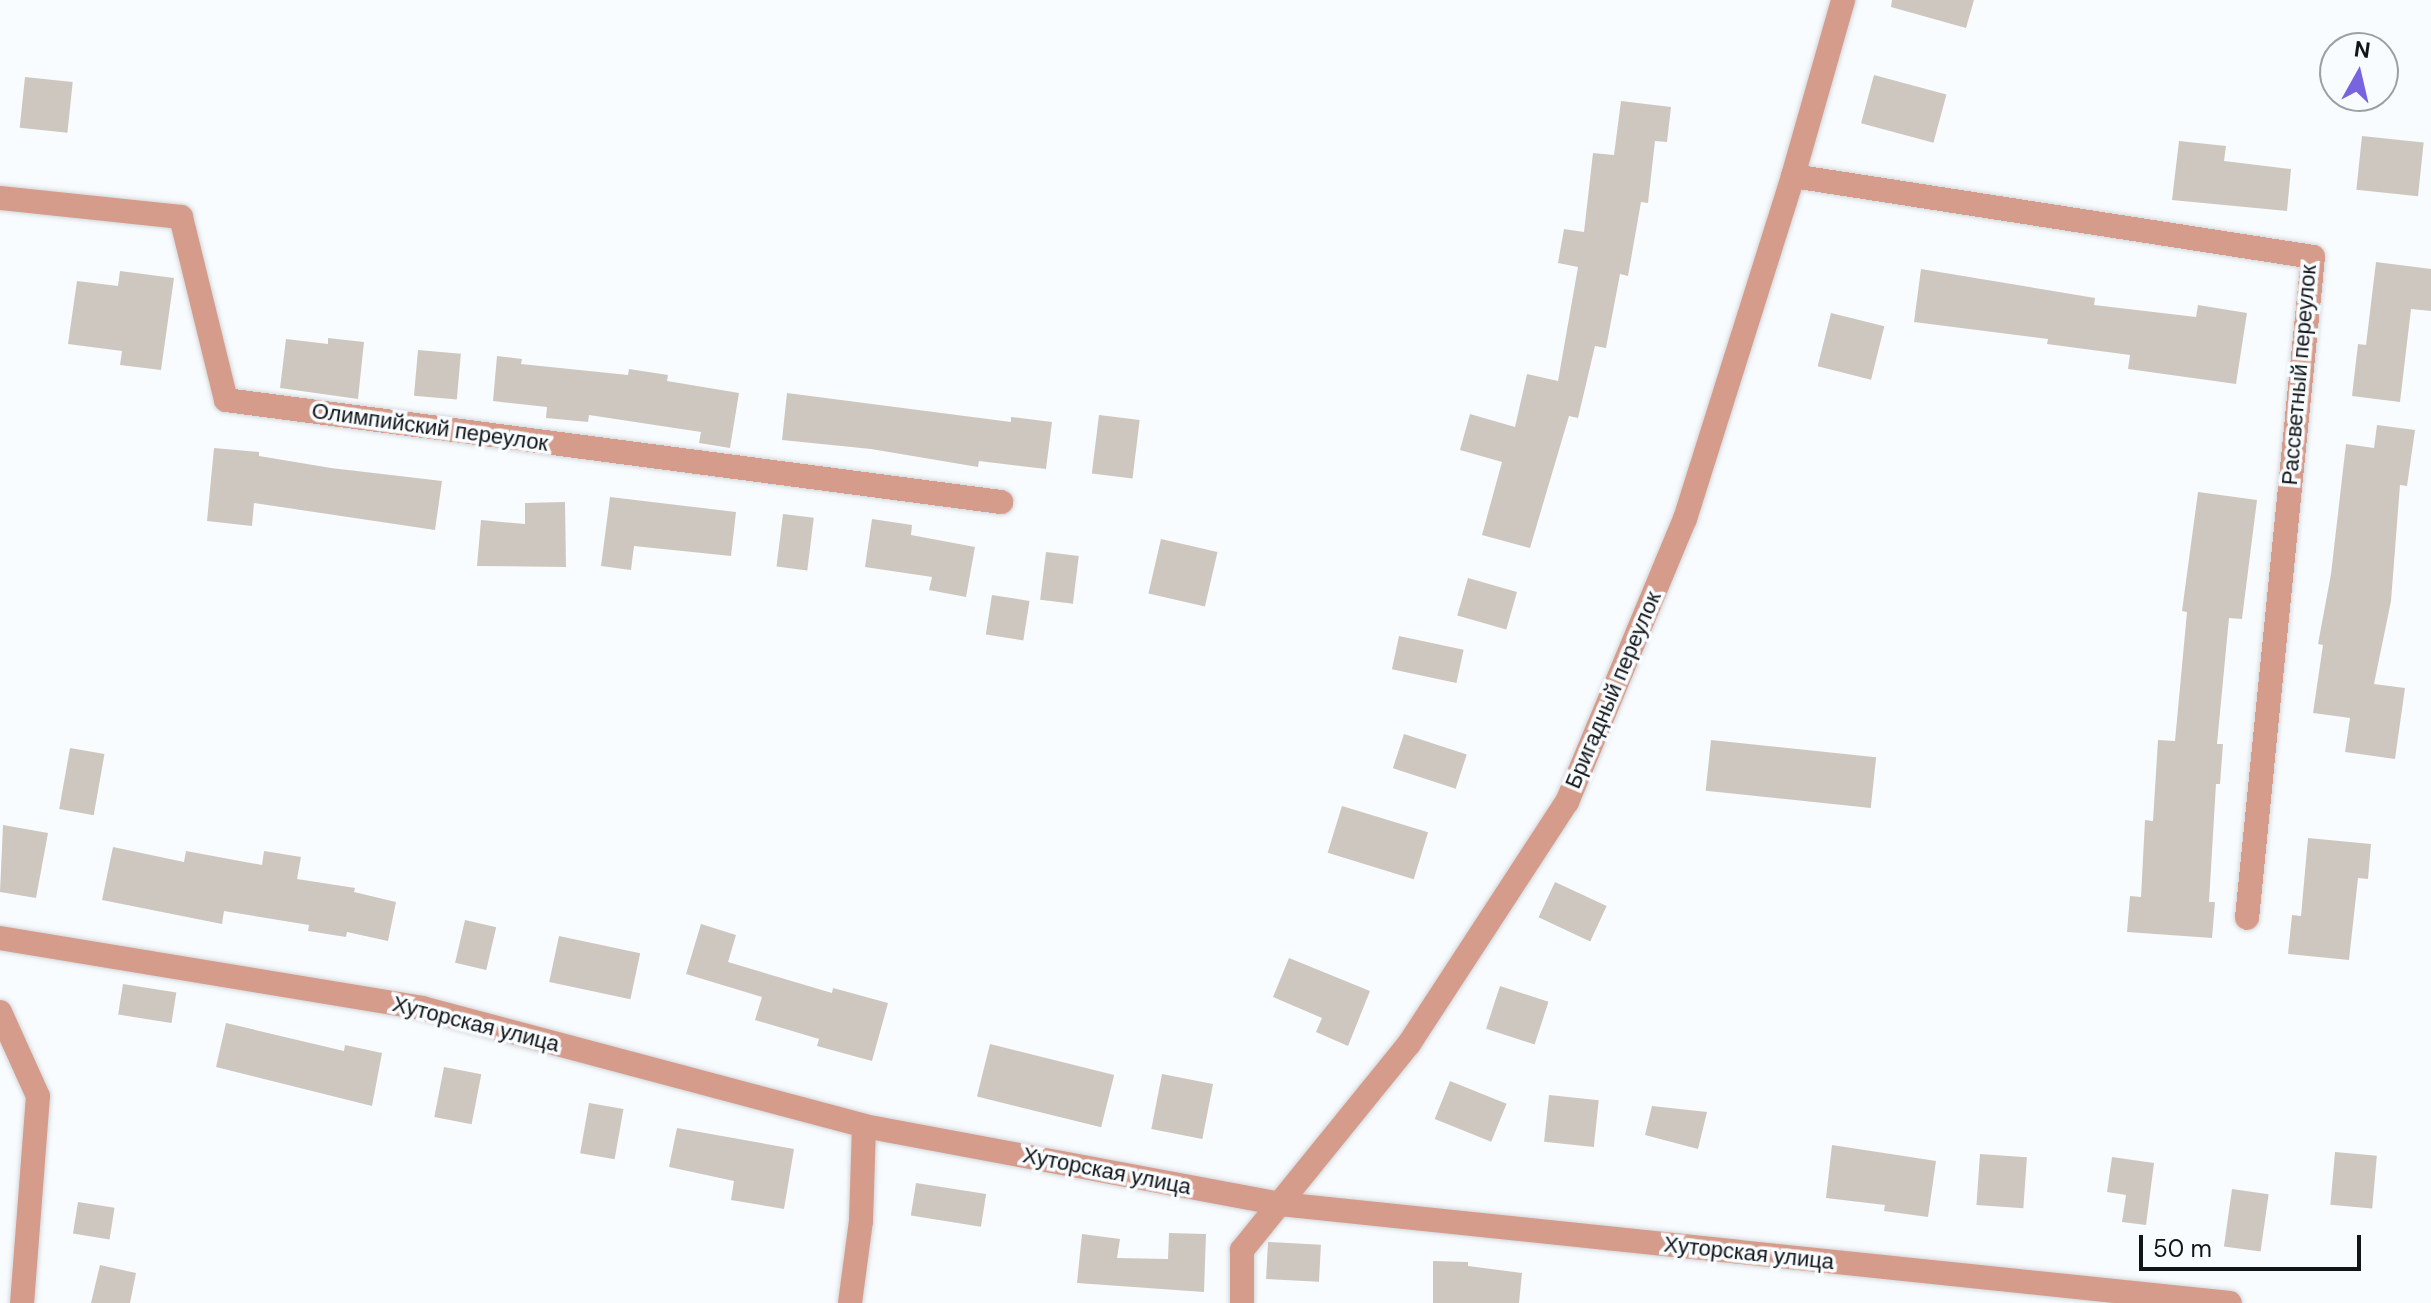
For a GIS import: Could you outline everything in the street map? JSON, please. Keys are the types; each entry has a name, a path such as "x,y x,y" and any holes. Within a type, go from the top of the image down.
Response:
{"street":[{"name":"Бригадный переулок","path":"1242,1303 1242,1250 1409,1044 1567,802 1685,519 1793,176 1843,0"},
{"name":"Рассветный переулок","path":"1793,176 2066,221 2313,257 2247,918"},
{"name":"Олимпийский переулок","path":"0,198 181,217 226,400 1001,502"},
{"name":"Хуторская улица","path":"0,938 422,1008 864,1126 1280,1204 2230,1303"},
{"path":"0,1012 38,1096 22,1303"},
{"path":"850,1303 861,1221 864,1126"}],"building":[{"path":"1892,0 1974,0 1966,28 1891,7"},
{"path":"1874,75 1946,94 1934,143 1861,123"},
{"path":"25,77 73,82 67,133 20,128"},
{"path":"1621,101 1671,107 1667,142 1655,141 1648,203 1641,202 1628,276 1620,274 1606,348 1595,346 1578,418 1569,416 1530,548 1482,535 1502,462 1460,450 1470,414 1515,427 1527,374 1558,381 1578,267 1558,263 1564,229 1584,232 1593,153 1614,155"},
{"path":"2362,136 2424,142 2418,196 2356,190"},
{"path":"2179,141 2226,146 2224,161 2291,169 2287,211 2172,200"},
{"path":"2376,262 2431,269 2431,311 2411,309 2400,402 2352,396 2358,344 2366,345"},
{"path":"1921,269 2095,298 2094,305 2196,317 2198,305 2247,313 2236,384 2128,369 2130,355 2047,344 2048,339 1914,322"},
{"path":"120,271 174,278 161,370 120,365 122,351 68,344 77,281 118,286"},
{"path":"1831,313 1884,326 1871,380 1818,366"},
{"path":"328,338 364,342 358,399 280,388 286,339 328,344"},
{"path":"418,350 461,354 457,400 414,396"},
{"path":"497,356 522,359 521,364 628,375 629,369 668,375 667,381 739,393 730,448 699,443 701,432 589,415 588,422 546,418 547,407 493,401"},
{"path":"787,393 1011,422 1011,417 1052,422 1046,469 979,461 978,467 871,449 782,440"},
{"path":"1099,415 1140,420 1133,479 1092,474"},
{"path":"2377,425 2415,430 2407,486 2400,485 2391,601 2374,684 2405,688 2395,759 2345,752 2350,718 2313,713 2323,645 2318,644 2331,574 2346,444 2374,448"},
{"path":"214,448 259,452 259,456 331,468 442,481 435,530 254,503 252,526 207,521"},
{"path":"2198,492 2257,500 2242,619 2229,618 2217,744 2223,744 2220,784 2216,784 2209,902 2215,902 2212,938 2127,932 2130,896 2141,897 2145,820 2153,821 2158,740 2175,741 2187,612 2182,611"},
{"path":"610,497 736,512 731,556 634,546 631,570 601,566"},
{"path":"565,502 566,567 477,566 481,520 525,524 525,503"},
{"path":"783,514 814,518 807,570 777,567"},
{"path":"872,519 912,525 911,535 975,547 966,597 929,590 932,577 865,567"},
{"path":"1161,539 1218,552 1205,607 1148,594"},
{"path":"1046,552 1079,556 1073,604 1040,600"},
{"path":"1468,578 1517,592 1506,630 1457,615"},
{"path":"992,595 1030,601 1023,640 986,635"},
{"path":"1399,636 1464,650 1456,683 1392,669"},
{"path":"1404,734 1467,754 1456,789 1393,768"},
{"path":"1711,740 1876,757 1871,808 1706,791"},
{"path":"70,748 104,754 94,815 59,809"},
{"path":"1342,806 1428,832 1414,879 1328,853"},
{"path":"3,825 48,833 36,898 0,892"},
{"path":"2308,838 2371,844 2368,879 2358,878 2349,960 2288,954 2292,915 2301,916"},
{"path":"113,847 184,862 186,851 262,865 264,851 301,857 297,879 355,888 354,892 396,902 388,941 347,932 346,937 308,931 309,925 224,911 222,924 102,900"},
{"path":"1555,882 1607,906 1590,941 1539,917"},
{"path":"465,920 496,927 486,970 455,963"},
{"path":"701,924 736,935 728,962 832,993 833,988 888,1003 872,1061 817,1046 819,1039 755,1020 762,997 686,974"},
{"path":"559,936 640,953 630,999 549,982"},
{"path":"1289,958 1370,991 1348,1046 1316,1032 1322,1018 1273,997"},
{"path":"123,984 176,992 171,1023 118,1015"},
{"path":"1500,986 1549,1002 1535,1045 1486,1029"},
{"path":"226,1023 344,1051 345,1045 382,1053 372,1106 216,1067"},
{"path":"990,1044 1114,1075 1101,1127 977,1096"},
{"path":"444,1067 481,1074 472,1124 434,1117"},
{"path":"1162,1074 1213,1084 1202,1139 1151,1129"},
{"path":"1450,1081 1507,1104 1491,1142 1435,1119"},
{"path":"1549,1095 1599,1100 1594,1147 1544,1142"},
{"path":"589,1103 623,1109 615,1159 580,1153"},
{"path":"1652,1106 1707,1112 1698,1149 1645,1135"},
{"path":"677,1128 794,1149 784,1209 731,1200 734,1181 669,1167"},
{"path":"1832,1145 1936,1161 1928,1217 1884,1211 1885,1205 1826,1198"},
{"path":"2335,1152 2377,1156 2372,1208 2330,1205"},
{"path":"1980,1154 2027,1157 2023,1208 1976,1205"},
{"path":"2112,1157 2154,1163 2146,1225 2122,1222 2126,1195 2107,1192"},
{"path":"916,1183 986,1194 981,1227 911,1216"},
{"path":"2232,1189 2269,1194 2261,1252 2224,1246"},
{"path":"78,1202 115,1208 110,1239 73,1234"},
{"path":"1169,1233 1206,1234 1204,1292 1077,1283 1082,1234 1120,1239 1117,1258 1168,1259"},
{"path":"1268,1242 1321,1245 1319,1282 1266,1279"},
{"path":"1433,1261 1468,1262 1468,1266 1522,1273 1519,1303 1433,1303"},
{"path":"100,1265 136,1273 130,1303 91,1303"}]}
